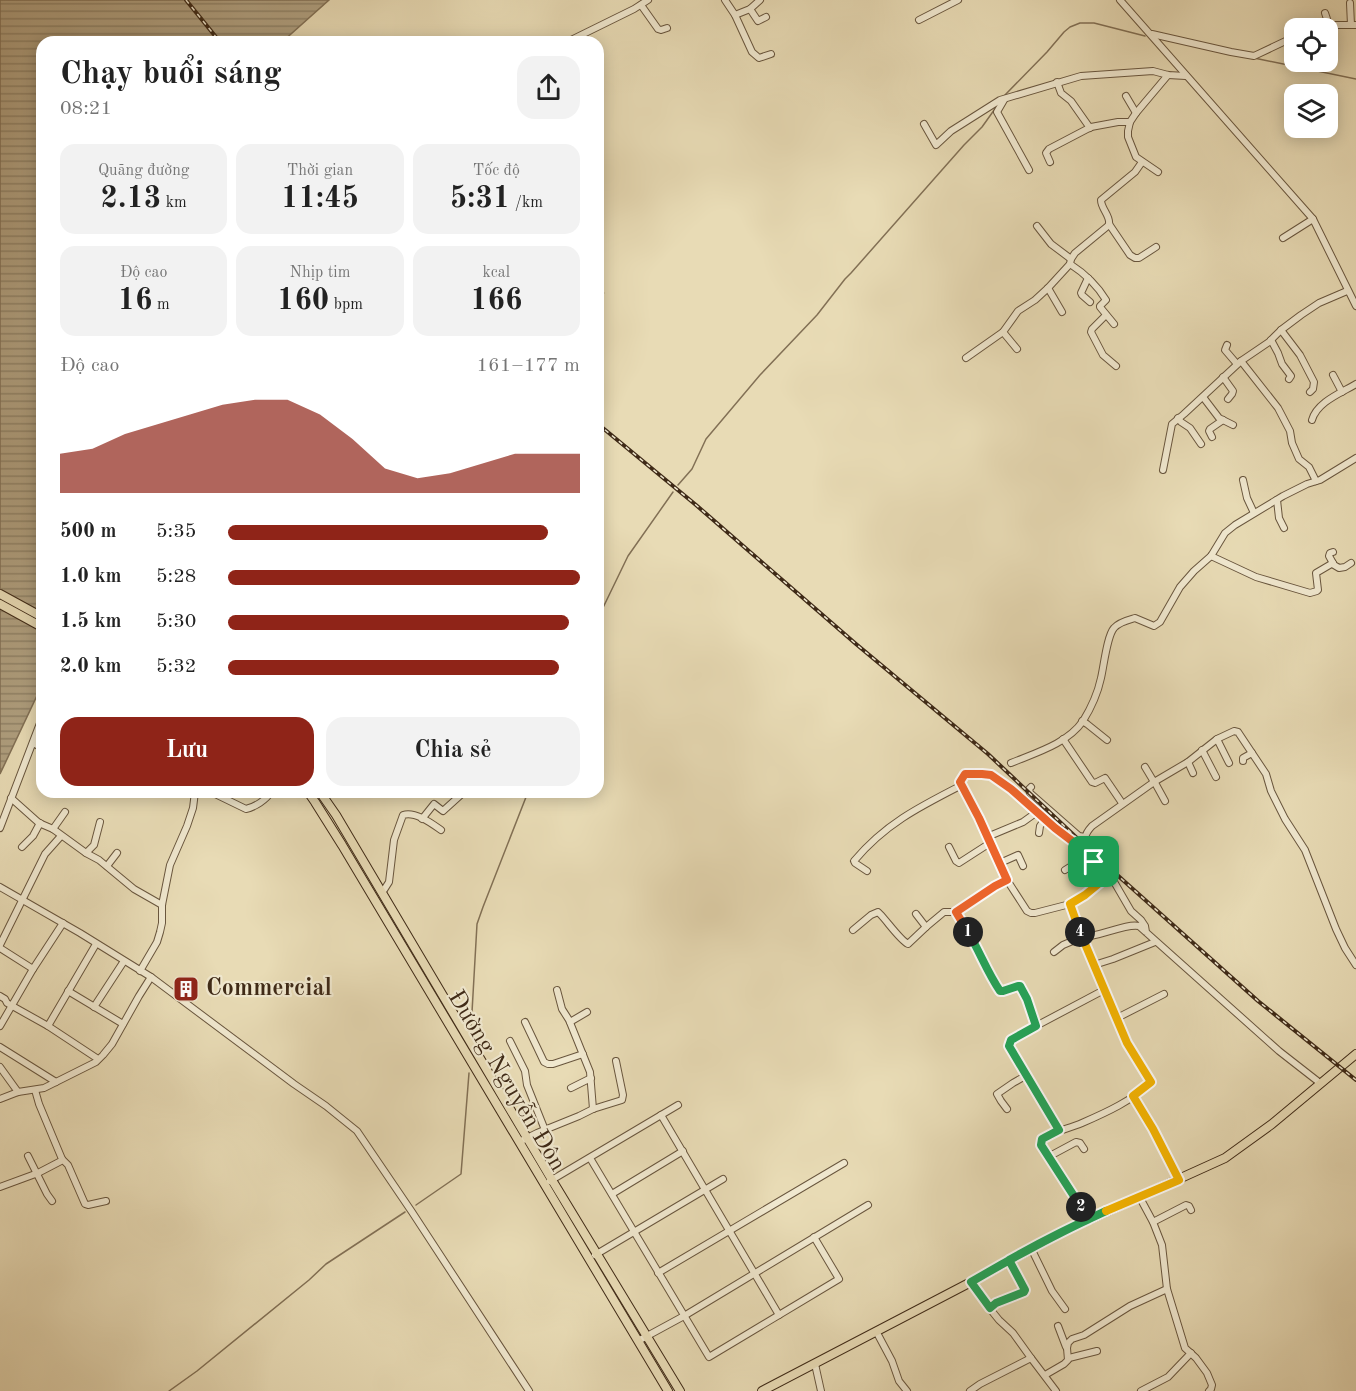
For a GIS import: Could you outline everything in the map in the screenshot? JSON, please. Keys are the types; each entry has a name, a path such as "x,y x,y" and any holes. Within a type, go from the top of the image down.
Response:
{"main road":[{"path":"0,594 36,613"},
{"path":"0,604 36,624"},
{"name":"Đường Nguyễn Đôn","path":"312,798 519,1142 597,1254 680,1391"},
{"name":"Đường Nguyễn Đôn","path":"324,798 528,1138 589,1259 668,1391"},
{"path":"762,1391 971,1282 1031,1248 1089,1219 1225,1158 1272,1124 1356,1054"}],"street":[{"path":"579,36 648,0"},
{"path":"725,0 735,15 752,52 759,58 771,54"},
{"path":"735,15 750,9 760,0"},
{"path":"919,20 957,0"},
{"path":"1120,0 1313,219 1356,306"},
{"path":"1338,25 1354,25 1350,3"},
{"path":"641,5 658,29 667,28"},
{"path":"750,9 758,21 766,17"},
{"path":"1325,13 1327,18"},
{"path":"1150,34 1254,56 1284,41"},
{"path":"924,124 936,145 951,130 1000,100 1058,82 1081,76 1153,71 1186,76"},
{"path":"1158,172 1136,157 1128,136 1130,122 1168,75"},
{"path":"1058,82 1061,93 1071,101 1090,128"},
{"path":"1126,96 1136,113"},
{"path":"1004,99 997,112 1029,170"},
{"path":"1050,162 1048,149 1090,128 1130,122"},
{"path":"1142,162 1136,172 1101,200 1101,205 1110,220 1109,224 1133,258 1139,258 1156,247"},
{"path":"1283,238 1313,219"},
{"path":"966,358 1003,332 1018,312 1048,288 1079,249 1109,224"},
{"path":"1037,226 1051,244 1089,278 1106,299 1100,306 1114,324"},
{"path":"1089,278 1081,293 1090,302"},
{"path":"1048,288 1062,312"},
{"path":"1163,470 1172,424 1178,418 1223,376 1281,330 1319,303 1347,291"},
{"path":"1106,315 1091,332 1103,355 1116,366"},
{"path":"1281,330 1300,355 1314,382 1310,392"},
{"path":"1003,332 1017,349"},
{"path":"1271,340 1282,364 1291,376 1289,379"},
{"path":"1227,345 1225,350 1278,408 1290,431 1299,459 1309,467 1316,481"},
{"path":"1333,375 1342,392"},
{"path":"1223,376 1233,391 1228,399"},
{"path":"1312,420 1317,410 1356,384"},
{"path":"1203,397 1223,420 1233,425"},
{"path":"1178,418 1190,428 1201,444"},
{"path":"1212,437 1210,429 1223,420"},
{"path":"1011,763 1063,739 1082,721 1101,680 1109,637 1117,625 1135,618 1154,626 1160,622 1180,587 1211,556 1229,530 1254,513 1356,458"},
{"path":"1243,480 1247,498 1254,513"},
{"path":"1277,500 1279,518 1284,528"},
{"path":"1333,552 1329,555 1333,564 1341,568 1351,563"},
{"path":"1211,556 1256,577 1310,593 1318,590 1316,573 1333,564"},
{"path":"1082,721 1107,740"},
{"path":"1084,837 1092,826 1122,803 1154,781 1188,762 1217,739 1236,731 1266,774 1271,791 1285,819 1305,850 1336,929 1356,965"},
{"path":"0,828 36,735"},
{"path":"1063,739 1092,782 1095,783 1105,778 1122,803"},
{"path":"1217,739 1229,763"},
{"path":"1202,750 1216,777"},
{"path":"1243,761 1243,758 1252,753"},
{"path":"1188,762 1193,773"},
{"path":"1145,767 1165,801"},
{"path":"1108,876 1070,904 1031,913 1027,911 1007,880 960,782 965,774 991,775 1080,847 1118,886 1131,911 1145,926 1146,932"},
{"path":"867,871 854,861 890,825 962,785"},
{"path":"1031,787 1030,793 1079,836 1084,837"},
{"path":"11,798 40,823 53,829 86,854 107,866 134,889 162,905"},
{"path":"140,971 157,942 170,865 187,826 194,798"},
{"path":"224,798 246,809 254,807 267,798"},
{"path":"422,819 434,804 443,811 457,798"},
{"path":"53,829 65,812"},
{"path":"949,847 959,863 989,840 1037,812"},
{"path":"382,893 389,882 392,848 404,814 410,813 441,830"},
{"path":"1039,833 1040,826 1045,819"},
{"path":"86,854 94,844 100,822"},
{"path":"22,847 33,836 40,823"},
{"path":"33,969 0,947 45,854 61,836"},
{"path":"1084,837 1097,854 1094,862"},
{"path":"107,866 117,853"},
{"path":"1000,863 1018,855 1023,866"},
{"path":"1065,870 1087,856"},
{"path":"853,930 878,912 907,944 944,912 956,912 1007,880"},
{"path":"0,887 151,977 357,1131 529,1391"},
{"path":"1070,904 1127,1043 1151,1082 1133,1096 1098,1116 1059,1130 1042,1139 1041,1145 1048,1157 1089,1219"},
{"path":"956,912 977,948 985,968 1000,991 1021,987 1036,1026"},
{"path":"916,914 926,927"},
{"path":"0,1026 6,1004 33,969 63,923"},
{"path":"1054,952 1063,945 1082,937 1132,925 1139,926 1280,1051 1320,1083"},
{"path":"1094,965 1155,942"},
{"path":"48,1026 96,944"},
{"path":"94,1006 124,961"},
{"path":"0,1099 56,1082 98,1059 112,1044 151,977"},
{"path":"68,990 123,1024"},
{"path":"557,990 562,1009 570,1022 590,1072 593,1109"},
{"path":"1059,1130 1009,1046 1019,1035 1104,990"},
{"path":"1117,1018 1164,994"},
{"path":"0,996 6,1004 48,1026 98,1059"},
{"path":"441,1009 449,1005"},
{"path":"570,1022 587,1012"},
{"path":"525,1022 544,1062 553,1064 583,1054"},
{"path":"510,1041 525,1071 527,1085 545,1130"},
{"path":"0,1047 56,1082"},
{"path":"519,1142 593,1109 622,1100 616,1061"},
{"path":"0,1067 18,1092"},
{"path":"1007,1109 997,1094 1027,1075"},
{"path":"571,1088 591,1078"},
{"path":"35,1090 62,1159 68,1165 85,1204 106,1201"},
{"path":"1133,1096 1179,1180"},
{"path":"549,1182 678,1105"},
{"path":"661,1115 779,1315"},
{"path":"1048,1157 1077,1142 1084,1149"},
{"path":"612,1194 683,1151"},
{"path":"28,1156 52,1201"},
{"path":"590,1158 710,1357 839,1279 814,1237"},
{"path":"0,1187 38,1173 60,1163 62,1159"},
{"path":"658,1273 844,1163"},
{"path":"589,1259 723,1179"},
{"path":"1139,1196 1162,1245 1167,1289 1185,1348 1207,1373 1212,1385 1209,1391"},
{"path":"638,1341 684,1316 868,1205"},
{"path":"1153,1222 1186,1205 1191,1210"},
{"path":"1031,1248 1052,1291 1065,1309"},
{"path":"990,1308 1025,1290 1009,1260"},
{"path":"971,1282 1056,1391"},
{"path":"1067,1348 1072,1339 1083,1335 1130,1306 1167,1289"},
{"path":"1058,1326 1069,1358"},
{"path":"876,1331 892,1361 899,1381 907,1391"},
{"path":"1045,1375 1064,1364 1069,1358 1097,1351"},
{"path":"1141,1391 1168,1377 1191,1353"},
{"path":"970,1391 1030,1358"},
{"path":"815,1364 821,1391"}],"shaded area":[{"path":"0,0 329,0 289,36 36,36 36,698 0,774"}],"waterway":[{"path":"1005,95 1070,27 1080,23 1094,23 1145,36"},
{"path":"1254,58 1356,79"},
{"path":"678,485 692,469 706,439 760,375 817,315 845,279 982,127 997,106"},
{"path":"604,606 628,556 673,492"},
{"path":"471,1030 477,924 526,798"},
{"path":"416,1205 461,1174 469,1073"},
{"path":"169,1391 197,1371 326,1264 405,1212"}],"railway":[{"path":"186,0 215,36"},
{"path":"604,429 988,754 1096,856 1258,1001 1356,1080"}],"place":[{"name":"Commercial","path":"186,989"}],"route":[{"path":"1094,862 1080,847 991,775 965,774 961,778 960,782 1007,880 956,912 977,948 985,968 999,989 1001,991 1020,986 1027,999 1036,1026 1011,1040 1009,1046 1059,1130 1042,1139 1041,1145 1089,1219 1064,1231 1031,1248 1009,1260 971,1282 990,1308 1025,1290 1009,1260 1064,1231 1179,1180 1133,1096 1151,1082 1127,1043 1070,904 1108,876 1094,862"}]}
